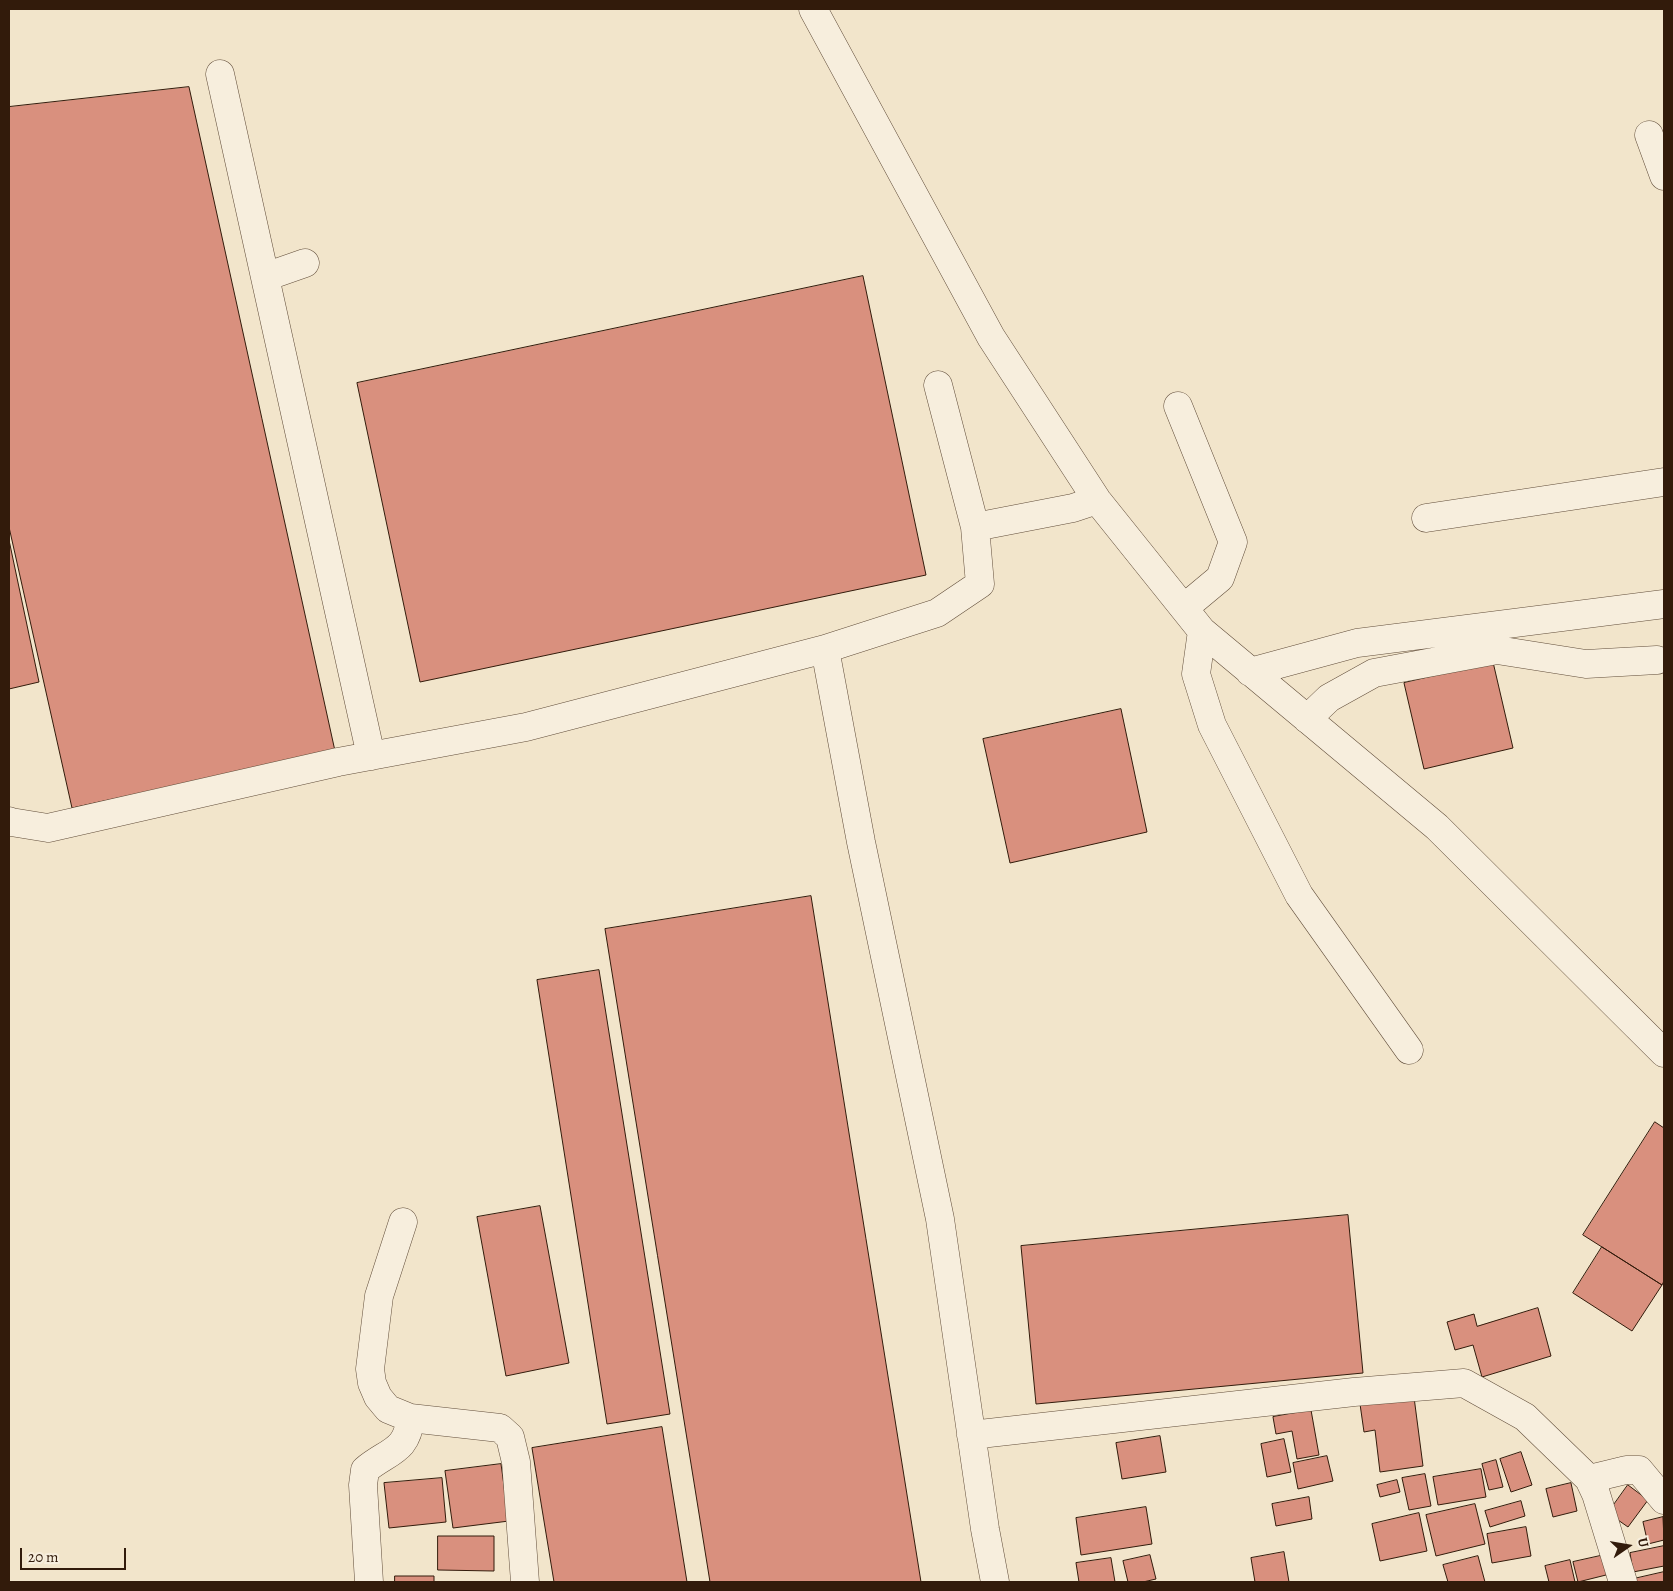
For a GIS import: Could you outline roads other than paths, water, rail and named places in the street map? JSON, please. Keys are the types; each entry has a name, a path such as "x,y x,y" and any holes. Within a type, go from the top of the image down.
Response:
{"street":[{"path":"813,9 991,337 1097,500 1202,631 1437,827 1664,1053"},
{"path":"220,74 371,756"},
{"path":"1649,135 1664,176"},
{"path":"265,277 305,263"},
{"path":"9,821 48,828 371,756 526,727 825,649 937,613 980,584 975,527 938,385"},
{"path":"1178,406 1233,542 1220,578 1184,608"},
{"path":"1426,518 1664,482"},
{"path":"975,527 1072,508 1097,500"},
{"path":"1250,672 1357,643 1664,604"},
{"path":"1202,631 1196,674 1212,724 1299,895 1409,1050"},
{"path":"825,649 861,842 940,1219 985,1530 995,1582"},
{"path":"1307,719 1329,698 1374,673 1497,650 1586,664 1657,660"},
{"path":"403,1222 379,1296 370,1369 372,1383 378,1396 388,1409 410,1418 500,1428 510,1437 516,1462 525,1582"},
{"path":"971,1435 1354,1392 1464,1383 1525,1417 1589,1480 1596,1494 1623,1582"},
{"path":"369,1582 363,1485 364,1470 402,1444 409,1431 410,1418"},
{"path":"1589,1480 1626,1470 1640,1470 1664,1500"}]}
